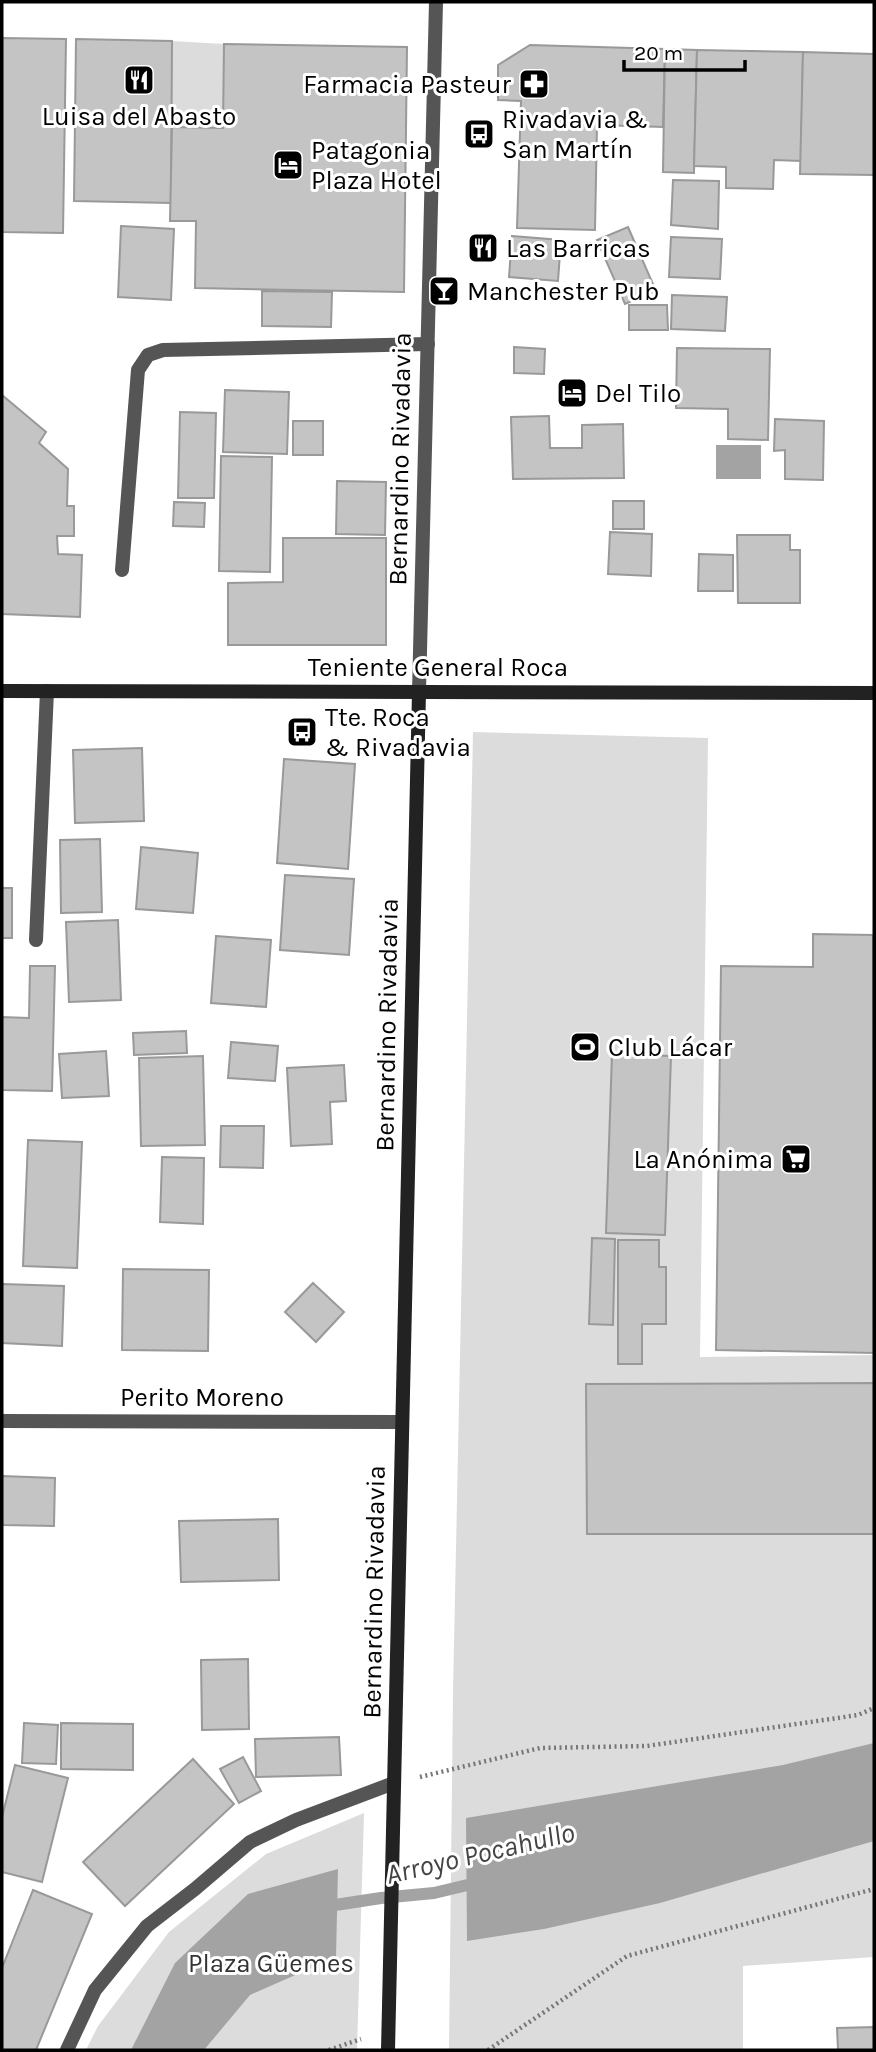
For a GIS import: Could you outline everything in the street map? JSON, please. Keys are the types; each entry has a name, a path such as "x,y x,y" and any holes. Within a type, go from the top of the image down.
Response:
{"street":[{"name":"Bernardino Rivadavia","path":"388,2050 436,2"},
{"path":"122,570 138,370 148,355 163,350 428,344"},
{"name":"Teniente General Roca","path":"2,691 874,693"},
{"path":"36,940 47,691"},
{"name":"Perito Moreno","path":"2,1421 402,1422"},
{"path":"67,2050 95,1990 146,1926 250,1842 296,1820 394,1783"}],"path":[{"path":"394,1783 541,1748 647,1745 858,1715 874,1708"},
{"path":"488,2050 628,1956 874,1889"}],"green space":[{"path":"172,41 224,44 223,128 172,127"},
{"name":"Club Lácar","path":"473,732 708,738 700,1357 874,1355 874,1957 743,1966 743,2050 449,2050 453,1692"},
{"name":"Plaza Güemes","path":"364,1813 357,2050 86,2050 98,2026 169,1932 266,1854"}],"water":[{"path":"716,445 761,445 761,479 716,479"},
{"path":"874,1743 874,1841 660,1903 544,1929 467,1941 466,1818 783,1765"},
{"path":"338,1869 336,1957 250,1995 204,2050 131,2050 175,1963 248,1894"}],"building":[{"path":"2,38 66,39 63,233 2,232"},
{"path":"76,39 172,41 171,203 74,201"},
{"name":"Patagonia Plaza Hotel","path":"224,44 407,47 404,292 195,288 196,221 170,221 172,127 223,128"},
{"path":"530,45 665,49 663,127 597,125 595,230 517,228 521,101 498,100 498,65"},
{"path":"665,49 697,50 694,173 663,172"},
{"path":"697,50 803,52 801,161 774,160 773,189 726,188 726,167 694,166"},
{"path":"803,52 874,54 874,175 800,174"},
{"path":"673,180 719,181 718,229 671,225"},
{"path":"121,226 174,229 171,300 118,297"},
{"path":"628,227 656,291 625,304 597,240"},
{"path":"512,236 561,240 558,281 509,277"},
{"path":"671,237 722,239 720,279 669,277"},
{"path":"262,291 332,292 331,327 262,326"},
{"path":"672,295 727,297 725,331 671,329"},
{"path":"629,305 667,305 668,330 629,330"},
{"path":"514,347 545,349 544,374 514,373"},
{"path":"677,348 770,349 768,440 728,439 728,409 676,408"},
{"path":"225,390 289,392 287,454 223,452"},
{"path":"2,395 46,432 39,443 68,469 67,506 74,506 74,536 57,536 58,554 82,555 80,617 2,614"},
{"path":"180,412 216,413 214,498 178,498"},
{"path":"549,416 550,448 582,448 582,425 623,424 624,478 513,479 511,417"},
{"path":"775,419 824,421 823,480 785,479 785,450 774,451"},
{"path":"293,421 323,421 323,455 293,455"},
{"path":"221,456 272,457 270,572 219,571"},
{"path":"337,481 386,482 385,535 336,534"},
{"path":"613,501 644,501 644,529 613,529"},
{"path":"174,502 205,503 204,527 173,526"},
{"path":"610,532 652,534 651,576 608,574"},
{"path":"737,535 790,535 790,550 800,550 800,603 738,603"},
{"path":"283,538 386,538 386,645 228,645 228,583 283,582"},
{"path":"699,554 733,555 733,591 698,591"},
{"path":"142,748 144,821 75,823 73,750"},
{"path":"284,759 355,764 348,869 277,863"},
{"path":"100,839 102,912 61,913 60,840"},
{"path":"141,847 198,853 193,913 136,909"},
{"path":"285,875 354,879 349,955 280,950"},
{"path":"2,888 12,888 12,938 2,938"},
{"path":"118,920 121,1000 69,1002 66,922"},
{"name":"La Anónima","path":"813,934 873,935 874,1353 716,1350 721,966 813,967"},
{"path":"216,936 271,940 266,1007 211,1003"},
{"path":"30,966 55,966 52,1091 2,1090 2,1017 29,1018"},
{"path":"186,1031 187,1053 134,1055 133,1033"},
{"path":"231,1042 278,1046 275,1081 228,1078"},
{"path":"106,1051 109,1096 62,1098 59,1054"},
{"path":"612,1054 671,1056 665,1235 606,1233"},
{"path":"203,1056 205,1145 141,1146 139,1058"},
{"path":"344,1065 346,1101 330,1102 332,1144 291,1146 287,1068"},
{"path":"221,1126 264,1126 263,1168 220,1167"},
{"path":"28,1140 82,1142 77,1268 23,1266"},
{"path":"162,1157 204,1158 203,1224 160,1222"},
{"path":"592,1238 615,1239 613,1325 589,1324"},
{"path":"618,1240 659,1240 659,1267 666,1267 666,1324 642,1324 642,1364 618,1364"},
{"path":"123,1269 209,1270 208,1351 122,1350"},
{"path":"313,1283 344,1312 316,1342 285,1312"},
{"path":"2,1284 64,1286 62,1346 2,1343"},
{"path":"874,1383 874,1534 587,1534 586,1384"},
{"path":"2,1476 55,1478 54,1526 2,1525"},
{"path":"278,1519 279,1580 181,1582 179,1521"},
{"path":"248,1659 249,1729 202,1730 201,1660"},
{"path":"24,1723 58,1725 56,1764 22,1763"},
{"path":"61,1723 133,1724 133,1770 61,1769"},
{"path":"339,1737 341,1775 256,1777 255,1739"},
{"path":"243,1757 261,1791 239,1803 220,1769"},
{"path":"193,1759 234,1804 125,1906 83,1862"},
{"path":"15,1765 68,1778 42,1882 2,1872 2,1817"},
{"path":"33,1890 92,1914 36,2050 2,2050 2,1968"},
{"path":"874,2027 874,2050 838,2050 837,2028"}],"waterway":[{"name":"Arroyo Pocahullo","path":"322,1907 434,1893 480,1882"}],"place":[{"name":"Luisa del Abasto","path":"139,80"},
{"name":"Farmacia Pasteur","path":"534,84"},
{"name":"Rivadavia & San Martín","path":"479,134"},
{"name":"Patagonia Plaza Hotel","path":"288,165"},
{"name":"Las Barricas","path":"483,248"},
{"name":"Manchester Pub","path":"444,291"},
{"name":"Del Tilo","path":"572,393"},
{"name":"Tte. Roca & Rivadavia","path":"302,732"},
{"name":"Club Lácar","path":"585,1047"},
{"name":"La Anónima","path":"796,1159"}]}
